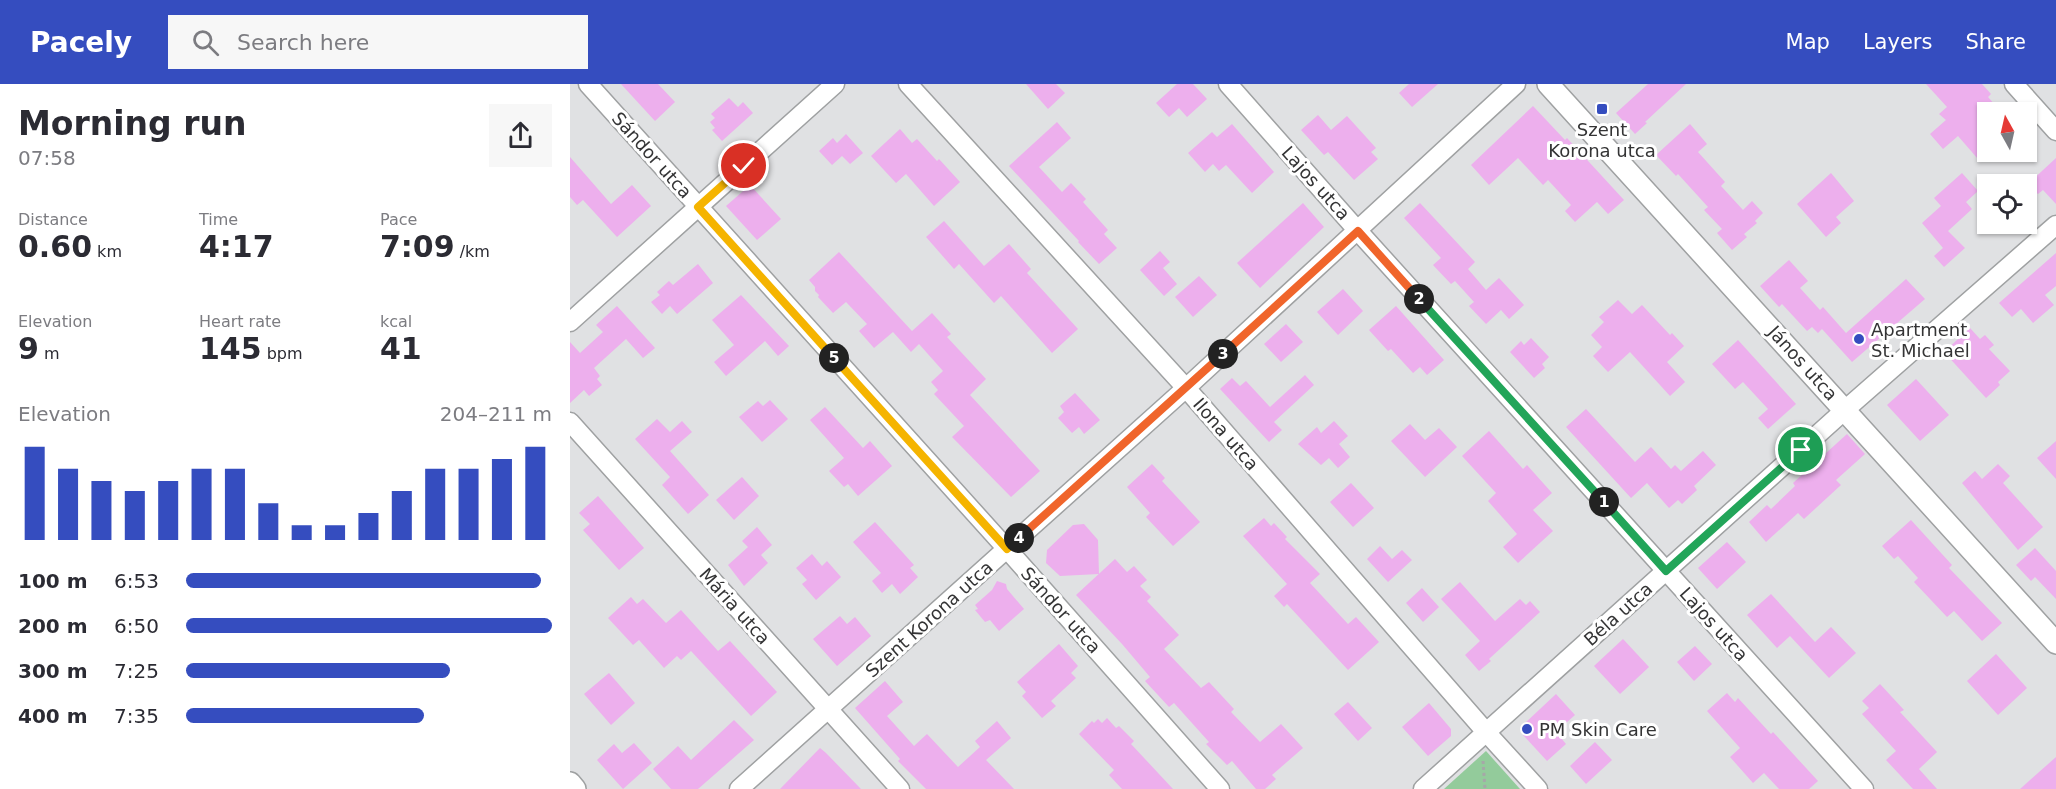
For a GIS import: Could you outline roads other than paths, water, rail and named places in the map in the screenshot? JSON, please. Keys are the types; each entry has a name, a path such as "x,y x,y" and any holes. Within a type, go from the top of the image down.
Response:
{"street":[{"name":"Sándor utca","path":"588,84 1220,789"},
{"path":"570,322 835,84"},
{"name":"Ilona utca","path":"908,84 1186,388 1538,789"},
{"name":"Lajos utca","path":"1228,84 1358,231 1864,789"},
{"name":"Szent Korona utca","path":"739,789 1186,388 1516,84"},
{"name":"János utca","path":"1548,84 2056,643"},
{"path":"2014,84 2056,131"},
{"name":"Béla utca","path":"1423,789 2056,225"},
{"name":"Mária utca","path":"570,422 900,789"},
{"path":"570,783 575,789"}],"place":[{"name":"Szent Korona utca","path":"1602,109"},
{"name":"Apartment St. Michael","path":"1859,339"},
{"name":"PM Skin Care","path":"1527,729"}]}
